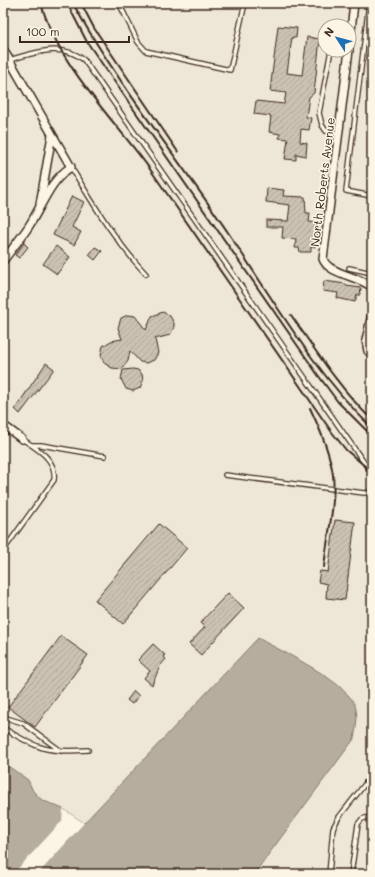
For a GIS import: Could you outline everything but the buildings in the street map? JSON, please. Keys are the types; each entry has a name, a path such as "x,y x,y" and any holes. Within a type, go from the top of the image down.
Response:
{"street":[{"name":"North Roberts Avenue","path":"352,18 354,3"},
{"path":"3,49 71,167 58,179 40,205 29,225 3,261"},
{"name":"North Roberts Avenue","path":"348,58 323,259 331,269 363,280 372,287"},
{"path":"40,205 52,135"},
{"path":"368,351 366,340 372,314"},
{"path":"3,425 22,439"}],"lane":[{"path":"119,3 138,42 146,51 230,70 245,3"},
{"path":"369,3 346,191 372,196"},
{"path":"9,60 32,54 58,50 73,52 84,60 372,474"},
{"path":"330,58 320,118 326,131 339,134"},
{"path":"71,167 109,230 146,274"},
{"path":"349,268 372,273"},
{"path":"3,551 54,480 53,466 49,460 32,445 22,439"},
{"path":"32,445 40,444 105,456"},
{"path":"225,475 364,493 372,492"},
{"path":"3,717 23,723 39,733 62,752"},
{"path":"3,728 32,745 62,752 88,750"},
{"path":"329,874 333,828 339,817 372,775"},
{"path":"366,782 372,790"},
{"path":"351,874 358,824 362,819 372,816"}],"shaded area":[{"path":"3,3 372,3 372,874 254,874 354,739 356,712 84,823 63,809 42,800 33,791 28,780 8,767 3,766"},
{"path":"258,638 310,666 336,684 347,693 354,703 357,716 354,739 254,874 3,874 3,766 8,766 28,780 33,791 42,800 63,809 84,823"}],"pier":[{"path":"63,809 84,823 38,874 13,874 62,821"}],"railway":[{"path":"41,3 49,26 60,49 89,92 152,172 331,431 346,450 372,472"},
{"path":"67,3 87,42 318,375 338,402 372,436"},
{"path":"81,3 94,28 178,152"},
{"path":"75,7 111,66 212,208 314,361 332,384 372,428"},
{"path":"291,315 349,396 372,420"},
{"path":"310,408 327,449 332,466 334,486 324,567"}]}
